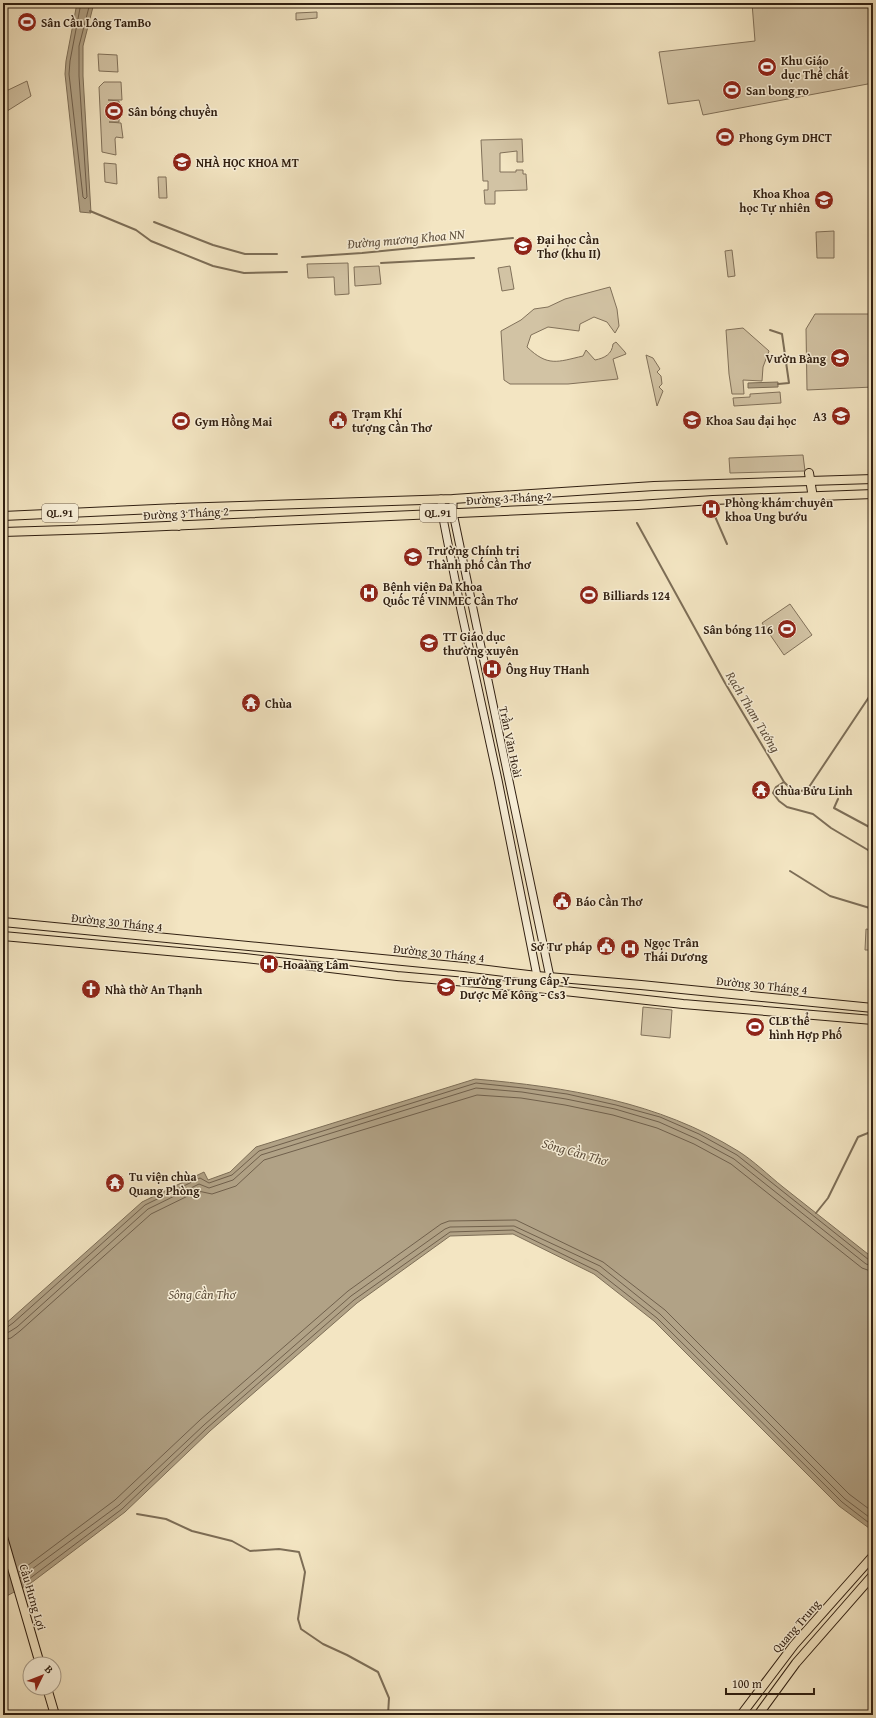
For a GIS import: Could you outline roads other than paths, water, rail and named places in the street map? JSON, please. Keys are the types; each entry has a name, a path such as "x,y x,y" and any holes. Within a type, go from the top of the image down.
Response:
{"main road":[{"name":"Đường 3 Tháng 2","path":"3,516 177,508 453,499 809,478 873,479"},
{"path":"809,478 813,498"},
{"name":"Đường 3 Tháng 2","path":"3,532 179,526 713,500 813,498 873,494"},
{"name":"Trần Văn Hoài","path":"441,499 442,513 461,610 498,780 538,976 536,988"},
{"name":"Trần Văn Hoài","path":"453,499 453,513 472,608 550,977 549,989"},
{"path":"177,508 179,526"},
{"path":"461,610 472,608"},
{"name":"Đường 30 Tháng 4","path":"3,922 873,1008"},
{"name":"Đường 30 Tháng 4","path":"3,936 245,958 397,976 549,989 683,1004 873,1020"},
{"name":"Cầu Hưng Lợi","path":"3,1537 38,1656"},
{"name":"Quang Trung","path":"741,1715 794,1645 873,1556"},
{"name":"Quang Trung","path":"758,1715 804,1654 873,1575"},
{"path":"49,1696 54,1715"}],"water":[{"path":"77,3 94,3 83,46 83,76 91,213 80,212 65,74"},
{"path":"778,382 778,387 748,388 748,383"},
{"name":"Sông Cần Thơ","path":"475,1079 509,1082 578,1092 644,1109 677,1120 708,1134 750,1159 873,1258 873,1531 839,1506 654,1321 594,1274 513,1234 450,1236 357,1303 210,1431 125,1512 31,1583 3,1598 3,1326 142,1202 204,1172 208,1180 230,1172 256,1147"}],"waterway":[{"path":"90,211 136,230 151,241 213,266 244,273 287,272"},
{"path":"154,222 213,245 245,254 277,254"},
{"name":"Đường mương Khoa NN","path":"302,257 362,253 513,238"},
{"path":"381,263 474,258"},
{"path":"770,330 782,334 789,383 778,384"},
{"path":"710,505 727,544"},
{"name":"Rạch Tham Tướng","path":"637,523 725,683 784,782 791,789 800,791 807,790 873,691"},
{"path":"784,782 776,787 773,793 779,801 787,807 813,814 831,828 873,853"},
{"path":"838,799 834,808 873,829"},
{"path":"790,871 830,896 873,909"},
{"name":"Rạch Tham Tướng","path":"816,1213 828,1198 858,1137 873,1131"},
{"path":"137,1514 166,1519 192,1531 232,1541 250,1551 279,1549 299,1552 305,1572 298,1619 301,1629 323,1644 378,1672 389,1698 388,1715"}],"place":[{"name":"Sân Cầu Lông TamBo","path":"27,22"},
{"name":"Khu Giáo dục Thể chất","path":"767,67"},
{"name":"San bong ro","path":"732,90"},
{"name":"Sân bóng chuyền","path":"114,111"},
{"name":"Phong Gym DHCT","path":"725,137"},
{"name":"NHÀ HỌC KHOA MT","path":"182,162"},
{"name":"Khoa Khoa học Tự nhiên","path":"824,200"},
{"name":"Đại học Cần Thơ (khu II)","path":"523,246"},
{"name":"Vườn Bàng","path":"840,358"},
{"name":"A3","path":"841,416"},
{"name":"Trạm Khí tượng Cần Thơ","path":"338,420"},
{"name":"Khoa Sau đại học","path":"692,420"},
{"name":"Gym Hồng Mai","path":"181,421"},
{"name":"Phòng khám chuyên khoa Ung bướu","path":"711,509"},
{"name":"Trường Chính trị Thành phố Cần Thơ","path":"413,557"},
{"name":"Bệnh viện Đa Khoa Quốc Tế VINMEC Cần Thơ","path":"369,593"},
{"name":"Billiards 124","path":"589,595"},
{"name":"Sân bóng 116","path":"787,629"},
{"name":"TT Giáo dục thường xuyên","path":"429,643"},
{"name":"Ông Huy THanh","path":"492,669"},
{"name":"Chùa","path":"251,703"},
{"name":"chùa Bửu Linh","path":"761,790"},
{"name":"Báo Cần Thơ","path":"562,901"},
{"name":"Sở Tư pháp","path":"606,946"},
{"name":"Ngọc Trân Thái Dương","path":"630,949"},
{"name":"Hoaàng Lâm","path":"269,964"},
{"name":"Trường Trung Cấp Y Dược Mê Kông - Cs3","path":"446,987"},
{"name":"Nhà thờ An Thạnh","path":"91,989"},
{"name":"CLB thể hình Hợp Phố","path":"755,1027"},
{"name":"Tu viện chùa Quang Phòng","path":"115,1183"}]}
